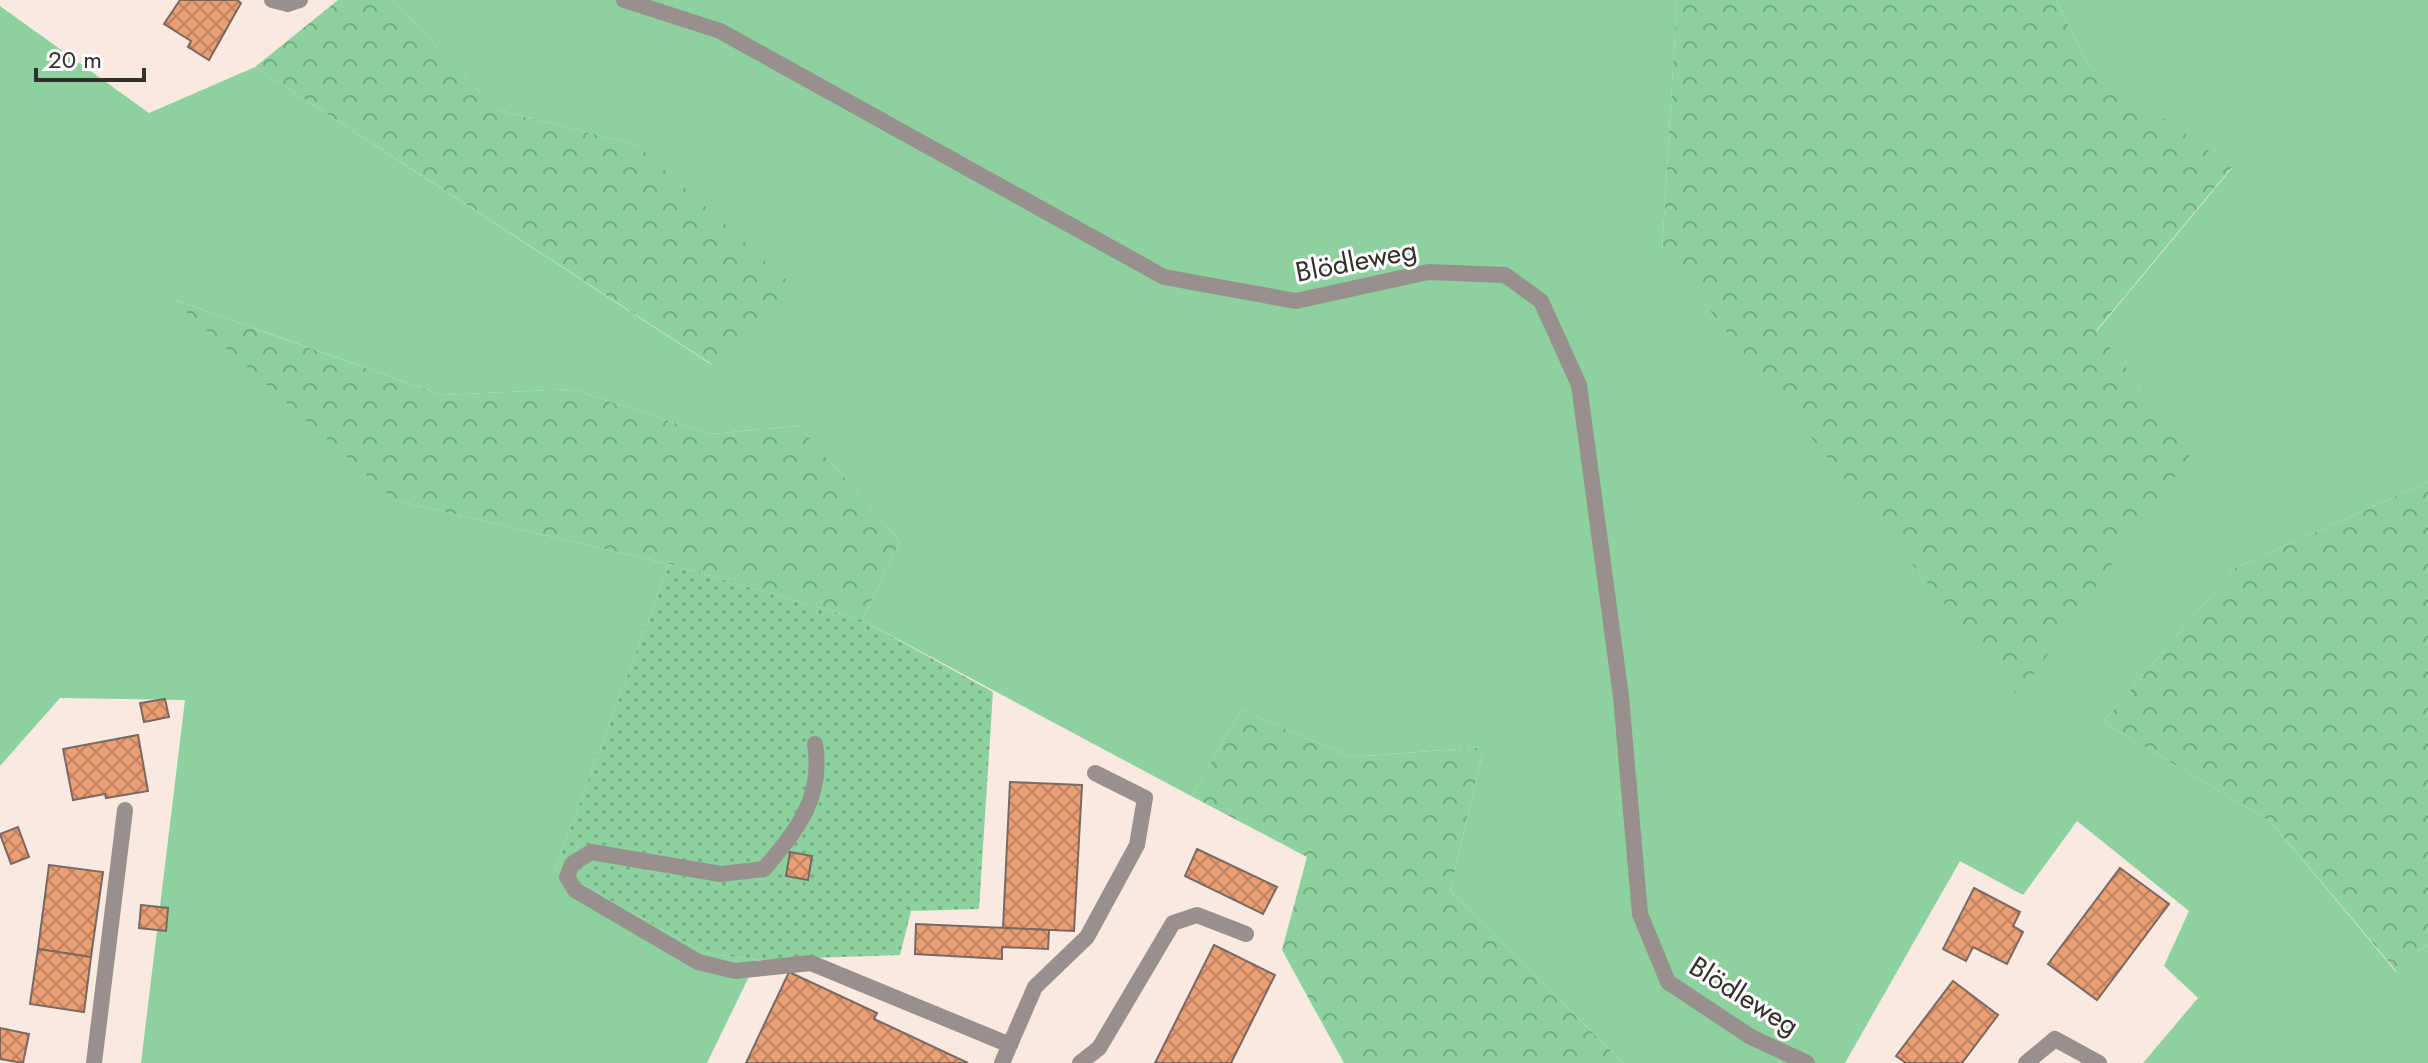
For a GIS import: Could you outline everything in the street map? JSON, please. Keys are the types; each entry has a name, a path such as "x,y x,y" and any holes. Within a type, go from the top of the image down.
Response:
{"street":[{"path":"272,0 288,4 300,0"},
{"name":"Blödleweg","path":"624,0 720,31 1164,277 1296,301 1428,272 1505,275 1541,301 1579,385 1621,697 1640,914 1668,982 1751,1037 1807,1063"},
{"path":"815,744 818,759 810,802 798,829 764,869 721,874 591,852 572,864 567,877 575,890 698,962 735,971 811,963 1010,1045"},
{"path":"1002,1063 1035,987 1087,937 1137,845 1145,798 1095,773"},
{"path":"94,1063 125,810"},
{"path":"1080,1063 1099,1048 1173,923 1197,915 1246,934"},
{"path":"2026,1063 2055,1039 2099,1063"}],"green space":[{"path":"338,0 393,0 495,109 637,145 793,286 713,365 255,67"},
{"path":"393,0 1677,0 1662,251 2096,332 2232,168 2088,65 2056,0 2428,0 2428,482 2235,568 2103,722 2271,822 2396,972 2428,944 2428,1063 2143,1063 2198,998 2164,966 2189,911 2077,821 2023,895 1960,861 1845,1063 1623,1063 1450,891 1484,747 1352,757 1241,710 1191,796 862,620 900,541 799,426 709,434 571,389 442,395 175,300 394,500 669,564 555,869 704,953 757,960 707,1063 141,1063 185,700 60,698 0,766 0,6 149,113 255,67 712,365 637,145 495,109"},
{"path":"1677,0 2056,0 2088,65 2232,167 2096,331 2194,450 2018,696 1662,251"},
{"path":"172,299 442,395 571,389 709,434 799,426 900,541 862,620 669,564 394,500"},
{"path":"2428,482 2428,944 2397,972 2271,822 2103,722 2235,568"},
{"path":"669,564 862,620 993,692 979,909 911,911 900,955 757,960 704,953 555,869"},
{"path":"1241,710 1352,757 1484,747 1450,891 1623,1063 1344,1063 1282,950 1307,857 1191,796"}],"building":[{"path":"180,0 237,0 241,3 209,60 188,47 191,41 164,24"},
{"path":"165,699 169,717 144,722 140,703"},
{"path":"138,735 148,791 73,800 63,749"},
{"path":"1010,782 1082,785 1074,931 1003,928"},
{"path":"18,827 29,857 11,864 0,834"},
{"path":"1197,849 1277,887 1263,914 1185,876"},
{"path":"790,852 812,856 808,880 786,876"},
{"path":"49,865 103,872 91,957 38,949"},
{"path":"2120,868 2169,904 2097,1000 2048,964"},
{"path":"1974,888 2020,912 2013,926 2023,932 2007,964 1973,947 1966,961 1943,949"},
{"path":"141,905 168,908 166,931 139,928"},
{"path":"916,924 1049,930 1048,949 1002,947 1002,959 915,954"},
{"path":"1214,945 1275,975 1231,1063 1155,1063"},
{"path":"38,949 91,957 84,1012 30,1004"},
{"path":"789,972 877,1013 874,1019 968,1063 746,1063"},
{"path":"1953,981 1998,1015 1962,1063 1906,1063 1896,1056"},
{"path":"0,1028 29,1034 23,1063 0,1059"}]}
